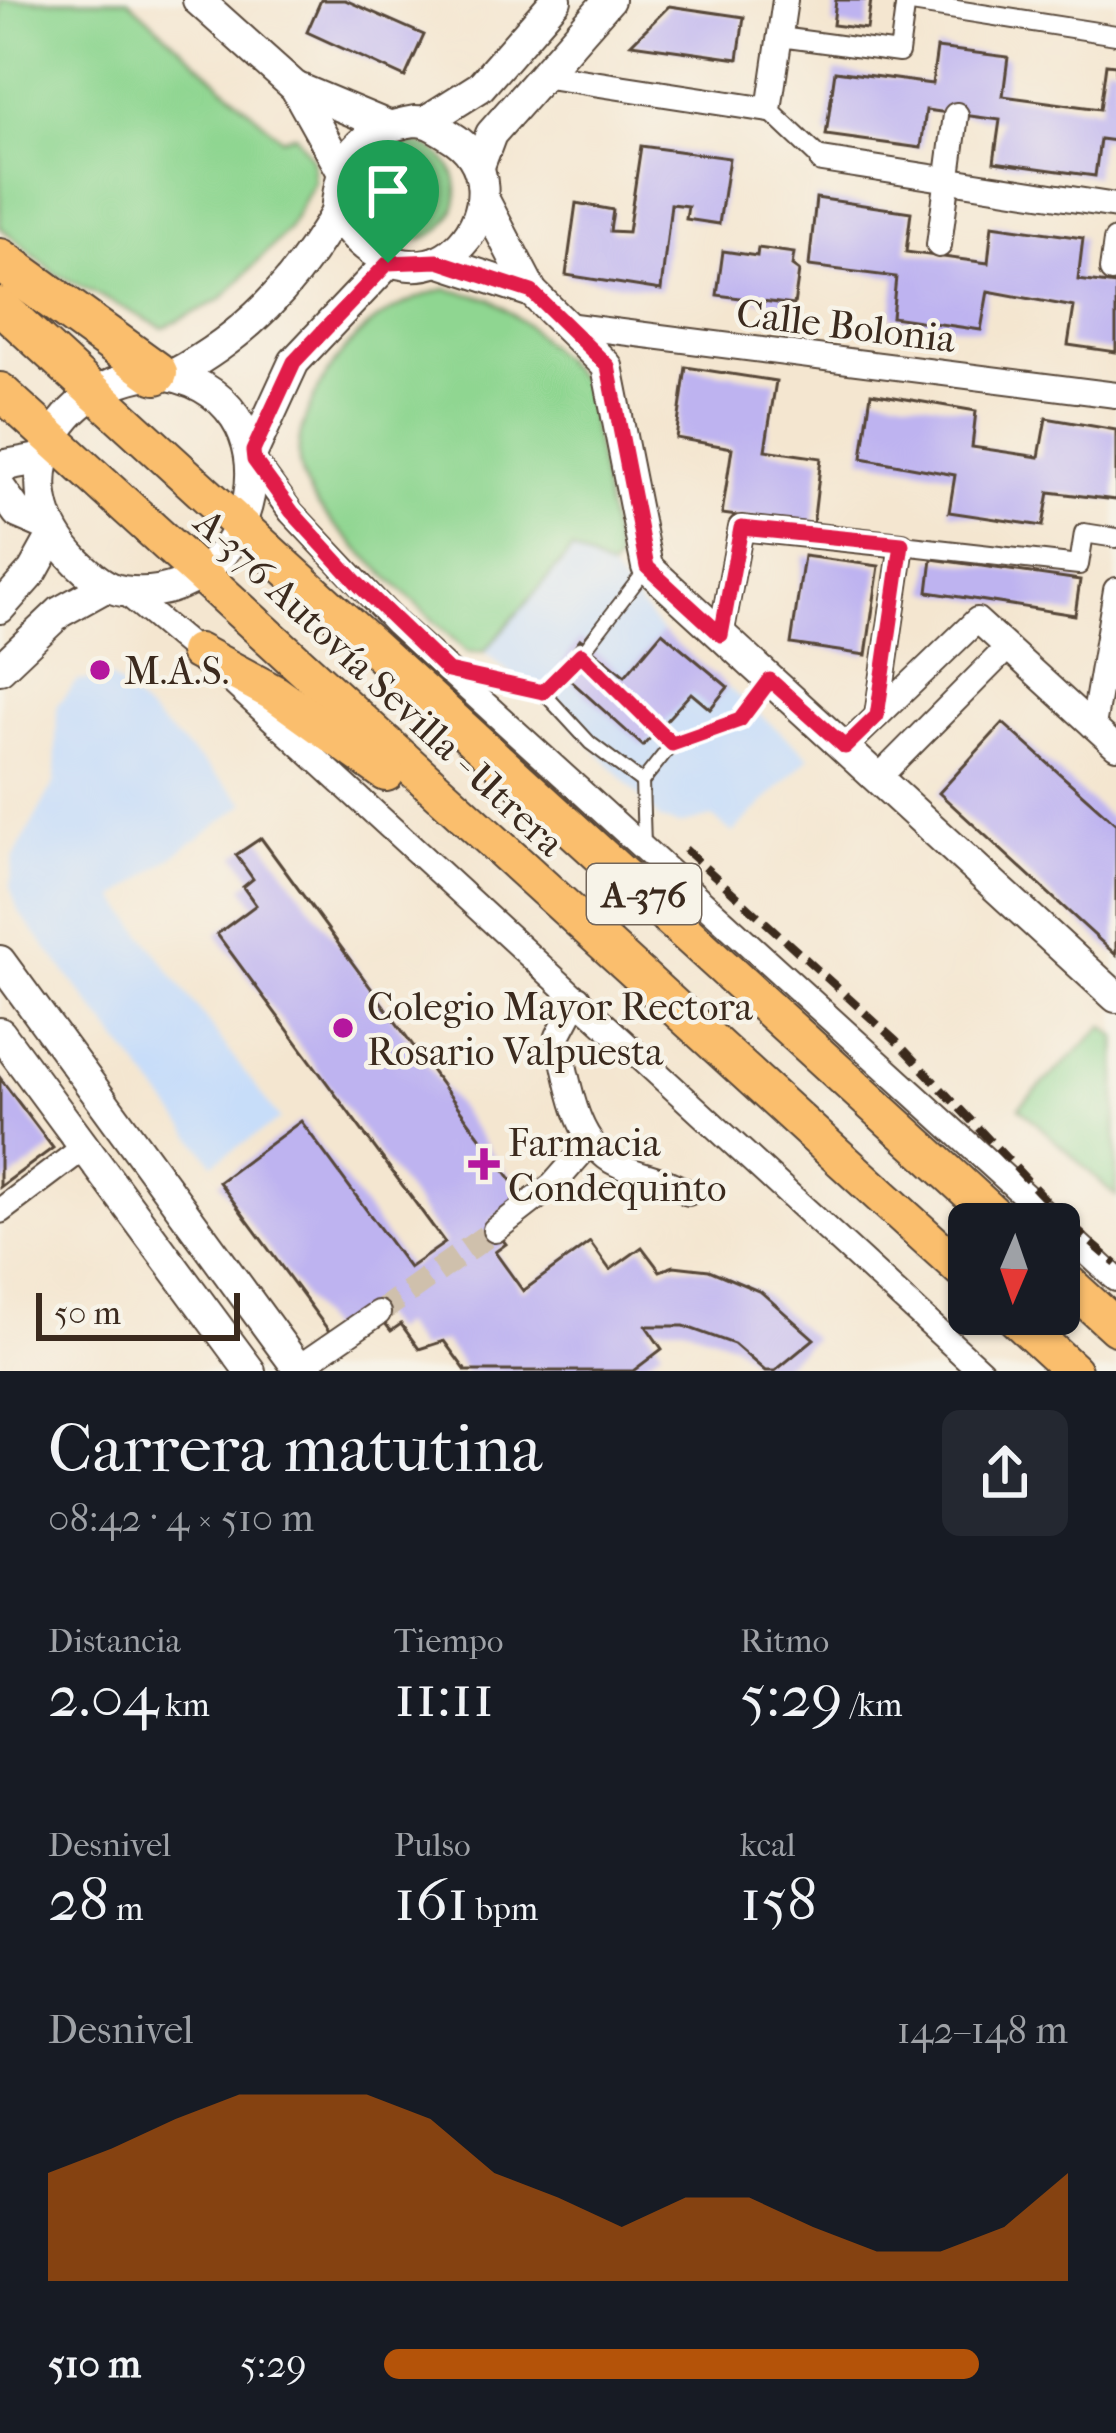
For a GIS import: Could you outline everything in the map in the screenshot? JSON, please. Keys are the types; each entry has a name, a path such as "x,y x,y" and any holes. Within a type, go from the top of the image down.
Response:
{"highway":[{"path":"0,260 165,374"}],"main road":[{"name":"A-376 Autovía Sevilla - Utrera","path":"0,306 981,1203"},
{"name":"A-376 Autovía Sevilla - Utrera","path":"0,391 45,448 200,573 948,1257"},
{"path":"198,652 335,734 539,911 638,976"},
{"path":"1080,1294 1116,1327"},
{"path":"1034,1335 1073,1371"}],"street":[{"path":"198,0 295,87 386,125"},
{"path":"0,466 45,448 97,393 133,376 165,374 224,347 265,312 308,262 336,213 341,171 358,143 386,125 426,121 480,87 556,0"},
{"path":"479,166 491,134 609,0"},
{"path":"770,110 785,0"},
{"path":"780,37 899,53 905,1 1116,34"},
{"path":"541,75 770,110 822,160 1116,206"},
{"path":"295,87 341,171"},
{"path":"939,245 956,115"},
{"path":"426,121 465,144 479,166 484,200 532,292 608,366 647,567 1116,997"},
{"path":"438,261 470,237 484,200"},
{"path":"336,213 359,245 388,263 438,261 532,292"},
{"path":"1112,270 1116,241"},
{"path":"0,669 60,612 116,589 158,590 200,573 241,523 254,456 294,362 388,263"},
{"name":"Calle Bolonia","path":"566,326 1116,395"},
{"path":"165,374 206,391 233,418 292,512 448,671 1034,1203"},
{"path":"0,608 33,572 49,530 38,495 45,448"},
{"path":"0,488 18,513 49,530 198,652 981,1371"},
{"path":"721,635 741,528 1079,565 1084,533 1116,538"},
{"path":"877,716 902,544"},
{"path":"1093,726 1116,590"},
{"path":"845,747 976,620 1116,747"},
{"path":"880,776 1007,648"},
{"path":"0,961 299,1370 378,1313"},
{"path":"578,998 558,1036 590,1143 617,1164 665,1177 688,1193"},
{"path":"0,1033 250,1371"},
{"path":"495,1230 553,1186 590,1143"},
{"path":"0,1210 86,1146"},
{"path":"1080,1245 1116,1279"}],"lane":[{"path":"543,692 581,654 647,567"},
{"path":"581,654 672,744"},
{"path":"448,671 543,692 590,743 642,782"},
{"path":"644,846 642,782 672,744 740,720 770,680"}],"shaded area":[{"path":"573,549 610,570 662,632 810,757 733,833 712,817 679,825 661,820 566,718 484,652"},
{"path":"110,677 246,803 116,898 280,1120 213,1163 18,911 10,887 13,859 55,781 57,705 77,681"}],"green space":[{"path":"0,0 128,0 282,139 295,134 312,159 314,181 288,230 222,299 163,328 55,273 0,227"},
{"path":"409,144 443,158 457,192 443,226 409,240 375,226 361,192 375,158"},
{"path":"446,289 491,299 528,326 585,384 617,561 610,570 572,550 484,652 467,652 331,521 304,482 299,460 309,410 348,346 392,310"},
{"path":"1104,1026 1116,1037 1116,1196 1019,1107"}],"building":[{"path":"321,0 345,0 424,35 405,77 307,32"},
{"path":"836,0 871,0 867,29 833,25"},
{"path":"669,6 744,17 738,59 631,44"},
{"path":"937,48 1008,57 1003,96 1100,109 1106,64 1116,65 1116,141 1100,139 1095,176 994,162 1000,120 926,110 921,148 826,135 835,71 932,84"},
{"path":"641,146 729,158 719,224 686,219 688,206 671,204 661,290 566,275 576,203 613,210 610,231 628,232"},
{"path":"816,198 911,212 906,252 988,263 992,225 1083,238 1078,280 1116,285 1116,352 1068,345 1074,307 988,291 981,330 892,317 896,277 809,266"},
{"path":"758,248 794,253 792,266 799,271 794,305 717,295 723,251 757,256"},
{"path":"686,367 776,381 765,450 821,458 813,526 722,514 732,448 676,438"},
{"path":"871,393 976,411 972,447 1039,457 1046,418 1116,430 1116,500 1049,492 1043,526 949,512 955,475 862,458"},
{"path":"804,556 879,566 866,655 791,644"},
{"path":"932,559 1080,580 1075,615 928,592"},
{"path":"662,632 728,687 710,709 691,693 643,746 558,669 580,639 625,676"},
{"path":"1003,723 1116,824 1116,955 939,793"},
{"name":"Colegio Mayor Rectora Rosario Valpuesta","path":"261,838 524,1197 489,1222 506,1244 495,1252 523,1291 590,1242 610,1270 642,1247 660,1271 674,1266 709,1270 761,1292 814,1339 775,1371 765,1371 734,1344 684,1326 646,1326 662,1349 633,1371 466,1371 444,1341 419,1349 401,1324 391,1331 374,1309 334,1338 219,1182 301,1121 409,1268 445,1243 217,934 256,905 243,887 253,879 236,855"},
{"path":"0,1078 53,1148 0,1187"}],"tunnel":[{"path":"378,1313 495,1230"}],"railway":[{"path":"685,849 896,1041 1065,1220 1116,1264"}],"place":[{"name":"M.A.S.","path":"100,670"},
{"name":"Colegio Mayor Rectora Rosario Valpuesta","path":"343,1028"},
{"name":"Farmacia Condequinto","path":"484,1164"}],"route":[{"path":"438,261 532,292 608,366 647,567 721,635 741,528 902,544 877,716 845,747 770,680 740,720 672,744 581,654 543,692 448,671 396,623 292,512 254,460 253,451 294,362 388,263 419,266 438,261"}]}
